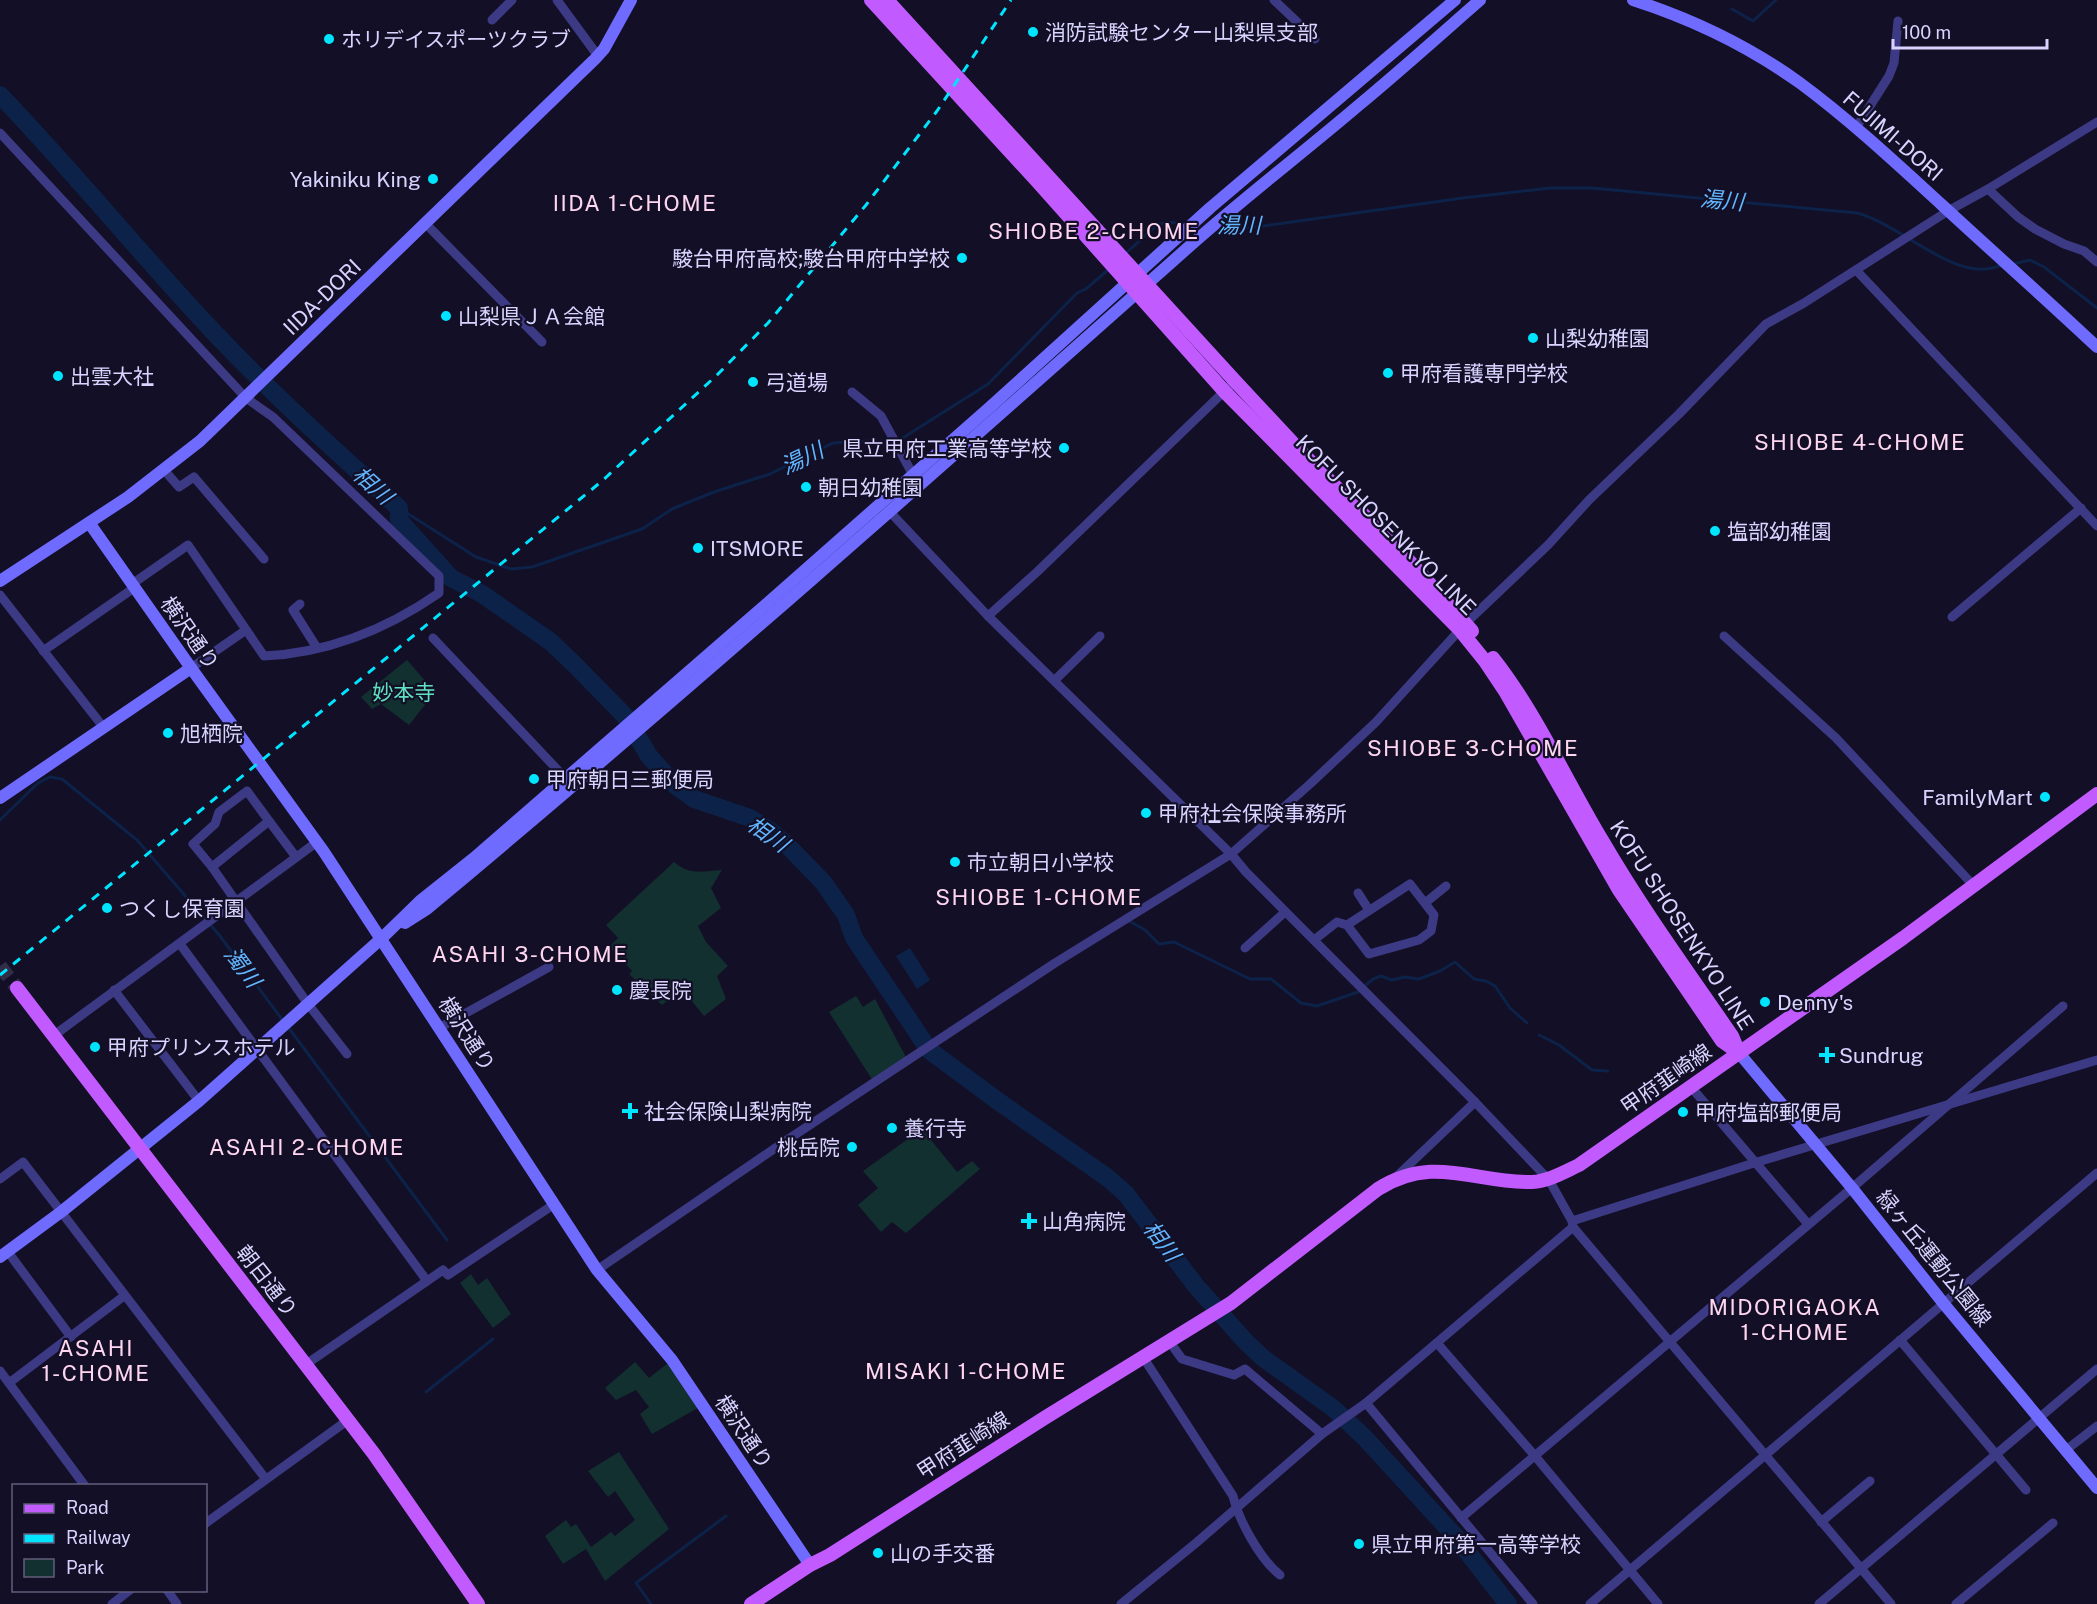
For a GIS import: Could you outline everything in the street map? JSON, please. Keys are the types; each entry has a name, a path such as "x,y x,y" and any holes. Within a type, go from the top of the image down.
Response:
{"main road":[{"name":"KOFU SHOSENKYO LINE","path":"871,0 1132,289 1230,386 1463,627 1505,691 1619,890 1722,1041 1739,1053"},
{"name":"KOFU SHOSENKYO LINE","path":"887,0 1148,284 1230,386"},
{"name":"甲府韮崎線","path":"752,1604 810,1565 1231,1303 1394,1179 1434,1171 1531,1182 1549,1180 1579,1165 1974,886 2097,794"},
{"name":"朝日通り","path":"16,988 381,1463 478,1604"}],"street":[{"path":"492,20 512,0"},
{"path":"557,0 598,56"},
{"name":"IIDA-DORI","path":"0,581 90,524 200,441 598,56 631,0"},
{"path":"1274,0 1315,39"},
{"path":"644,717 913,476 1132,289 1148,284 1204,233 1361,104 1480,0"},
{"name":"FUJIMI-DORI","path":"1633,0 1706,28 1754,54 1798,82 1856,128 2097,347"},
{"path":"72,1337 4,1255 199,1101 382,938 420,901 568,782 889,511 1132,289 1138,274 1210,208 1452,2"},
{"path":"1856,128 1889,76 1894,63 1898,21"},
{"path":"597,1270 1055,963 1231,854 1376,722 1463,627 1548,545 1589,500 1679,414 1766,324 1804,303 1948,211 2097,122"},
{"path":"0,133 247,397 273,417 439,576 439,593 389,623 333,645 283,655 264,656 188,544 43,651"},
{"path":"1988,189 2035,230 2084,251 2097,262"},
{"path":"426,224 542,342"},
{"path":"1856,270 2097,526"},
{"path":"988,616 1037,572 1230,386"},
{"path":"852,392 881,416 913,476"},
{"path":"164,470 179,487 194,477 264,559"},
{"path":"1952,617 2081,508"},
{"path":"889,511 988,616 1231,854 1285,912 1475,1102 1549,1180 1573,1224 1891,1604"},
{"name":"横沢通り","path":"90,524 317,842 382,938 597,1270 672,1360 810,1565"},
{"path":"0,596 104,728"},
{"path":"300,604 293,610 317,648"},
{"path":"0,798 246,630"},
{"path":"1055,680 1100,636"},
{"path":"1724,636 1836,738 1974,886"},
{"path":"433,638 568,782"},
{"path":"296,857 247,791 219,812 215,824 193,844 212,867 235,903 346,1054"},
{"path":"212,867 269,821"},
{"path":"53,1036 317,842"},
{"path":"1314,940 1337,922 1347,925 1369,954 1419,940 1431,931 1434,915 1410,884 1347,925"},
{"path":"1425,903 1446,886"},
{"path":"1358,893 1369,910"},
{"path":"1245,948 1285,912"},
{"path":"180,944 427,1281"},
{"path":"439,1028 549,967"},
{"path":"114,990 199,1101"},
{"path":"1461,1518 1852,1188 2063,1005"},
{"name":"緑ヶ丘運動公園線","path":"1739,1053 2097,1488"},
{"path":"1121,1604 1322,1434 1365,1404 1573,1224 1754,1162 2097,1060"},
{"path":"1691,1087 1808,1224"},
{"path":"1394,1179 1475,1102"},
{"path":"0,1179 23,1162 265,1478"},
{"path":"1590,1604 2097,1173"},
{"path":"305,1365 443,1270 448,1275 553,1205"},
{"path":"9,1383 124,1296"},
{"path":"1900,1340 2026,1490"},
{"path":"1169,1341 1182,1359 1234,1375 1245,1369 1322,1434"},
{"path":"1437,1343 1658,1604"},
{"path":"1143,1358 1233,1496 1236,1509 1270,1568 1280,1575"},
{"path":"1819,1604 2097,1369"},
{"path":"0,1371 84,1484"},
{"path":"1365,1404 1533,1604"},
{"path":"207,1522 348,1420"},
{"path":"2066,1450 2097,1426"},
{"path":"1821,1522 1870,1481"},
{"path":"1956,1604 2053,1523"},
{"path":"112,1604 127,1592"}],"green space":[{"name":"妙本寺","path":"407,660 435,692 409,725 381,704 372,709 361,697"},
{"path":"674,862 691,871 722,870 711,888 721,908 698,926 706,942 728,966 717,976 726,999 704,1016 682,989 662,1005 629,974 632,971 623,957 621,959 609,947 618,938 606,925"},
{"path":"856,996 863,1007 875,999 908,1061 875,1084 829,1012"},
{"path":"922,1129 957,1172 972,1161 980,1169 906,1233 892,1222 881,1232 858,1205 878,1188 863,1171"},
{"path":"471,1274 478,1285 487,1278 511,1314 493,1328 460,1283"},
{"path":"672,1360 703,1405 652,1434 640,1414 649,1407 636,1390 616,1400 605,1388 635,1362 649,1378"},
{"path":"619,1452 669,1529 605,1581 586,1549 563,1564 545,1536 566,1520 571,1527 576,1524 591,1547 611,1532 615,1536 635,1520 615,1491 608,1497 588,1471"}],"water":[{"path":"910,948 930,980 917,989 896,956"}],"waterway":[{"path":"1732,9 1753,21 1776,0"},
{"name":"相川","path":"0,95 231,350 301,419 399,508 399,520 451,578 482,594 551,642 625,716 649,756 676,786 694,799 750,818 787,845 823,882 846,915 854,938 929,1050 1108,1178 1126,1194 1196,1286 1246,1342 1263,1358 1333,1408 1365,1438 1454,1535 1508,1604"},
{"name":"湯川","path":"1218,226 1249,228 1463,198 1550,188 1592,188 1857,213 1889,227 1954,263 1970,268 1985,269 2003,265"},
{"name":"湯川","path":"1125,254 1157,225 1167,222 1187,224"},
{"name":"湯川","path":"2013,264 2030,260 2044,267 2097,308"},
{"name":"湯川","path":"399,508 476,557 511,569 532,567 642,529 672,509 714,492 770,474 833,443 885,442 901,439 988,384 1077,293 1086,289 1109,269"},
{"name":"濁川","path":"0,820 38,783 50,777 62,779 137,840 220,936 284,1022"},
{"path":"1131,922 1145,930 1159,944 1174,942 1250,979 1271,979 1301,1003 1317,1006 1358,992"},
{"path":"1366,985 1381,976 1392,980 1405,977 1419,979 1455,962 1474,979 1486,981 1495,986 1510,1008 1527,1023"},
{"name":"濁川","path":"288,1027 447,1240"},
{"path":"1539,1035 1559,1045 1592,1070 1608,1071"},
{"path":"426,1392 493,1339"},
{"path":"651,1604 636,1583 726,1516"}],"tunnel":[{"path":"0,966 17,988"}],"railway":[{"path":"0,975 602,481 717,375 768,323 866,205 937,111 1011,0"}],"place":[{"name":"消防試験センター山梨県支部","path":"1033,32"},
{"name":"ホリデイスポーツクラブ","path":"329,39"},
{"name":"Yakiniku King","path":"433,179"},
{"name":"駿台甲府高校;駿台甲府中学校","path":"962,258"},
{"name":"山梨県ＪＡ会館","path":"446,316"},
{"name":"山梨幼稚園","path":"1533,338"},
{"name":"甲府看護専門学校","path":"1388,373"},
{"name":"出雲大社","path":"58,376"},
{"name":"弓道場","path":"753,382"},
{"name":"県立甲府工業高等学校","path":"1064,448"},
{"name":"朝日幼稚園","path":"806,487"},
{"name":"塩部幼稚園","path":"1715,531"},
{"name":"ITSMORE","path":"698,548"},
{"name":"旭栖院","path":"168,733"},
{"name":"甲府朝日三郵便局","path":"534,779"},
{"name":"FamilyMart","path":"2045,797"},
{"name":"甲府社会保険事務所","path":"1146,813"},
{"name":"市立朝日小学校","path":"955,862"},
{"name":"つくし保育園","path":"107,908"},
{"name":"慶長院","path":"617,990"},
{"name":"Denny's","path":"1765,1002"},
{"name":"甲府プリンスホテル","path":"95,1047"},
{"name":"Sundrug","path":"1827,1055"},
{"name":"社会保険山梨病院","path":"630,1111"},
{"name":"甲府塩部郵便局","path":"1683,1112"},
{"name":"養行寺","path":"892,1128"},
{"name":"桃岳院","path":"852,1147"},
{"name":"山角病院","path":"1029,1221"},
{"name":"県立甲府第一高等学校","path":"1359,1544"},
{"name":"山の手交番","path":"878,1553"}],"district":[{"name":"IIDA 1-CHOME","path":"635,203"},
{"name":"SHIOBE 2-CHOME","path":"1094,231"},
{"name":"SHIOBE 4-CHOME","path":"1860,442"},
{"name":"SHIOBE 3-CHOME","path":"1473,748"},
{"name":"SHIOBE 1-CHOME","path":"1039,897"},
{"name":"ASAHI 3-CHOME","path":"530,954"},
{"name":"ASAHI 2-CHOME","path":"307,1147"},
{"name":"MIDORIGAOKA 1-CHOME","path":"1795,1320"},
{"name":"ASAHI 1-CHOME","path":"96,1360"},
{"name":"MISAKI 1-CHOME","path":"966,1371"}]}
